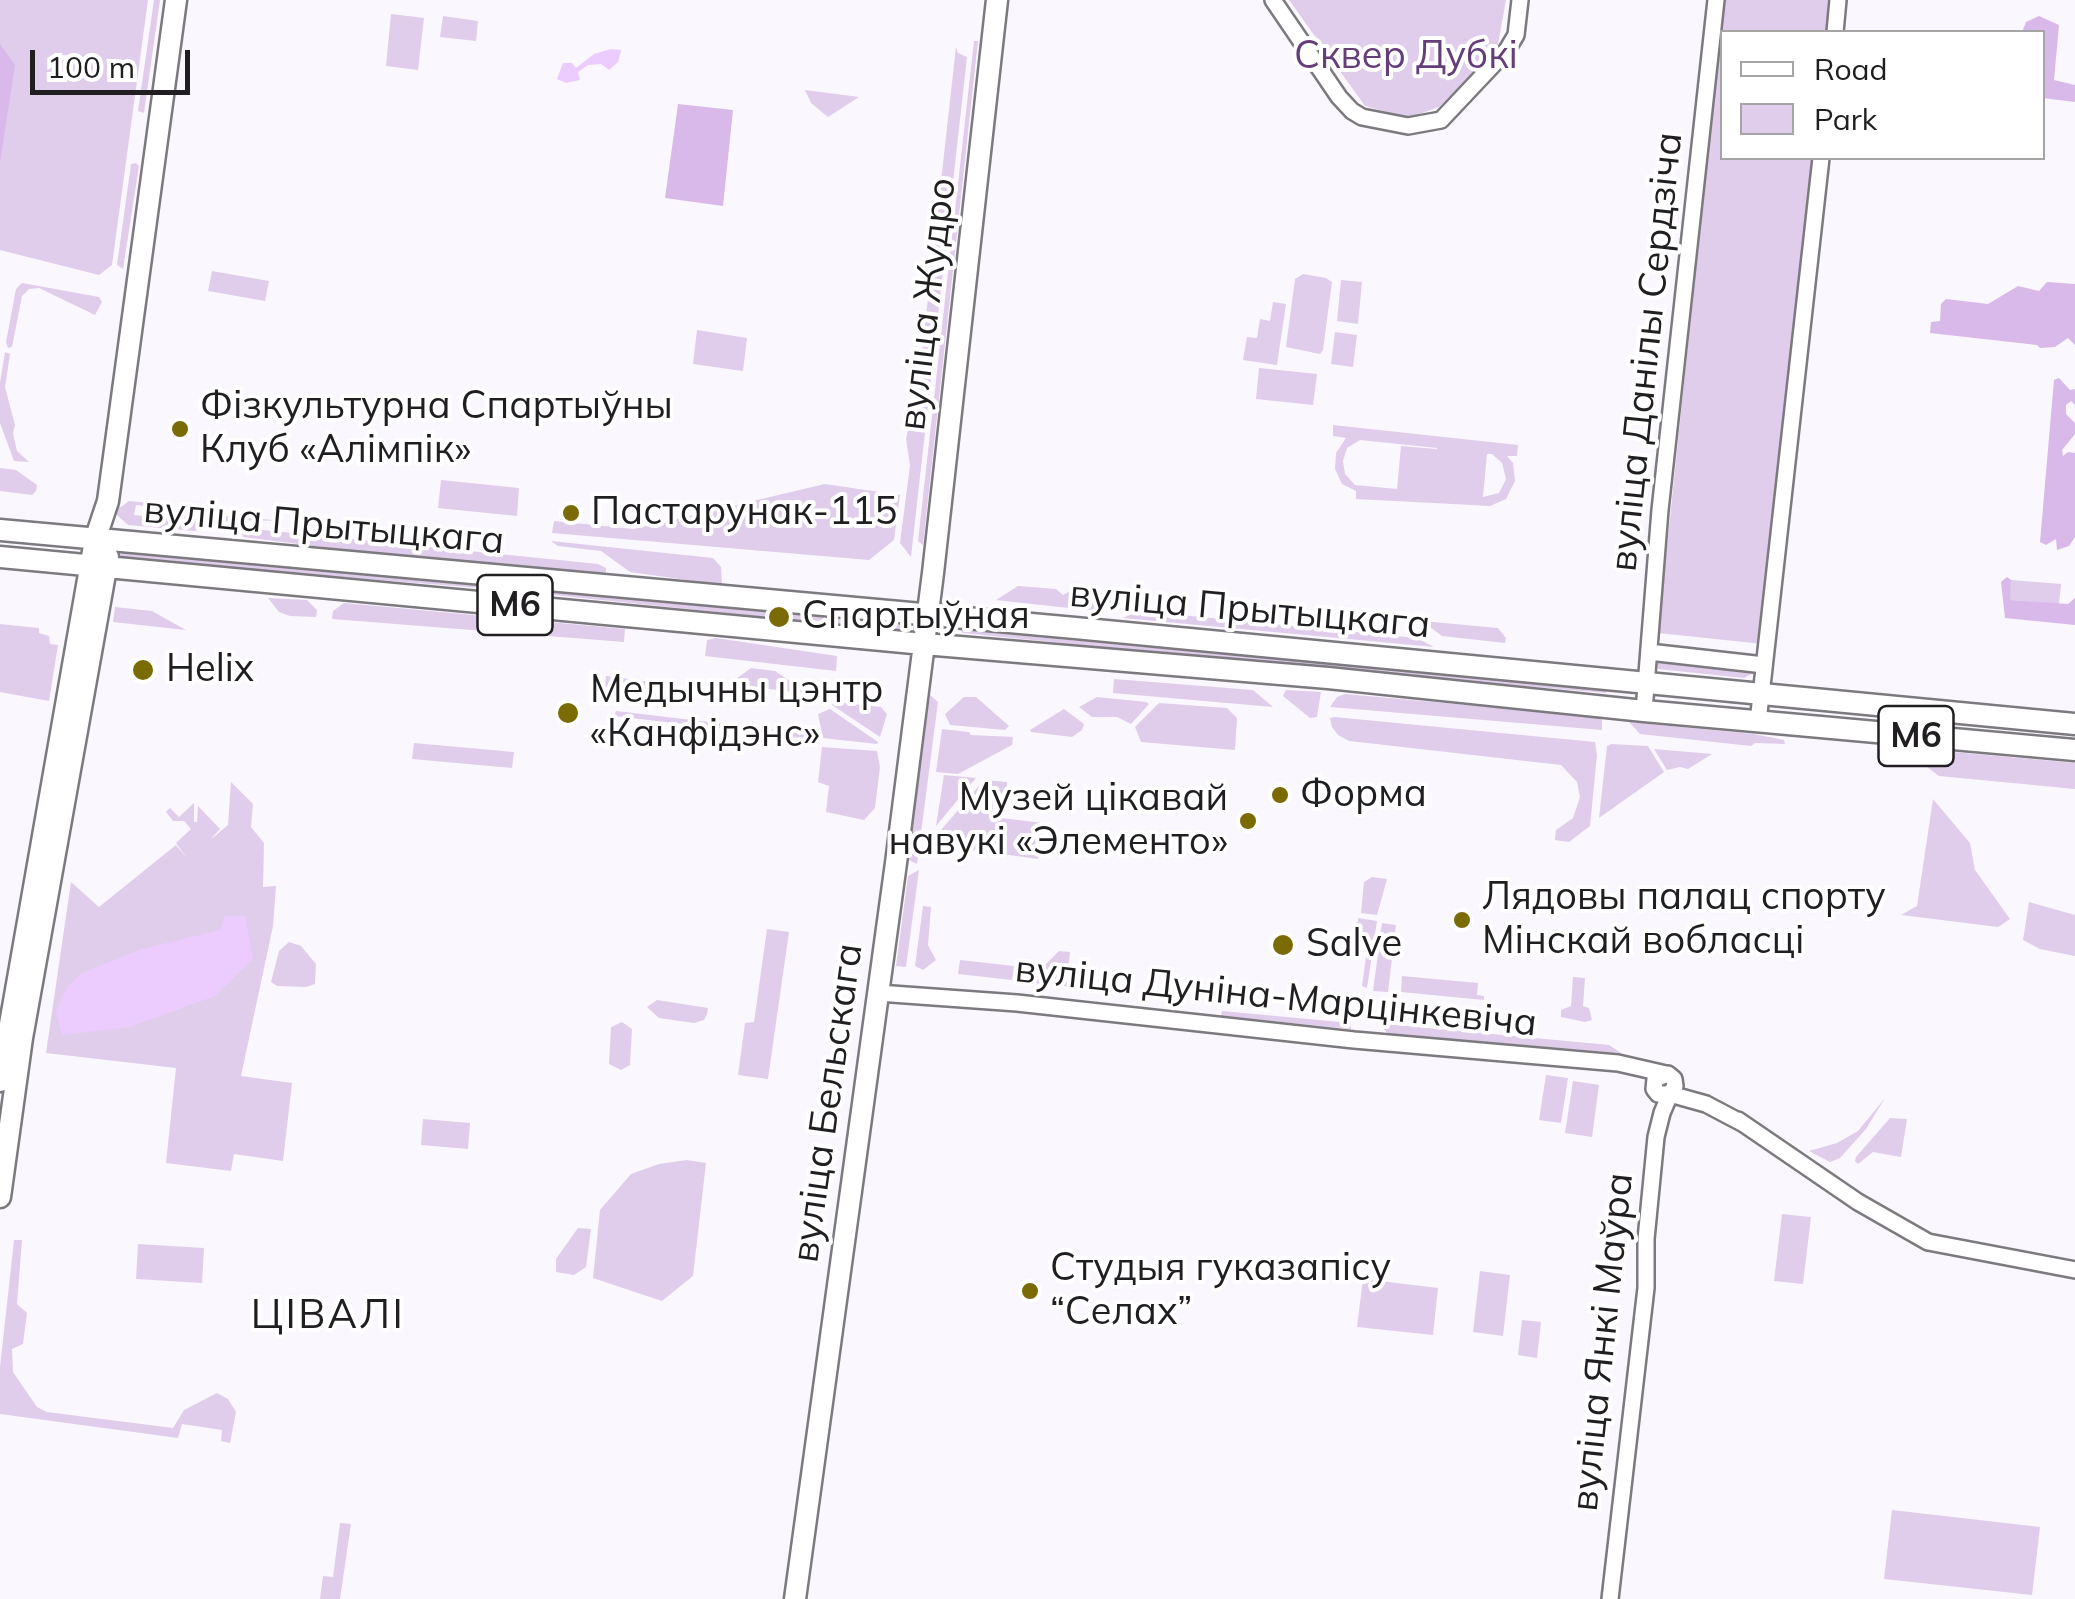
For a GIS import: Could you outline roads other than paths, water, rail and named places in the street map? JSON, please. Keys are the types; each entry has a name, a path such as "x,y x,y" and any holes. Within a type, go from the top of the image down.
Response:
{"main road":[{"path":"0,1197 108,505 176,0"},
{"name":"вуліца Жудро","path":"927,616 997,0"},
{"name":"вуліца Прытыцкага","path":"0,530 2075,724"},
{"name":"вуліца Прытыцкага","path":"0,557 2075,750"},
{"path":"0,1081 98,566"},
{"name":"вуліца Бельскага","path":"795,1599 927,616"}],"street":[{"path":"1274,0 1339,98 1352,111 1362,117 1408,126 1441,120 1507,50 1516,34 1520,0"},
{"name":"вуліца Данілы Сердзіча","path":"1644,711 1660,510 1716,0"},
{"path":"1835,30 1838,0"},
{"path":"1758,722 1821,160"},
{"path":"1650,652 1764,664"},
{"name":"вуліца Дуніна-Марцінкевіча","path":"878,993 1017,1003 1354,1040 1618,1063 1742,1124 1858,1202 1928,1242 2075,1270"},
{"name":"вуліца Янкі Маўра","path":"1610,1599 1646,1288 1646,1239 1656,1137 1666,1084"}],"place":[{"name":"Фізкультурна Спартыўны Клуб «Алімпік»","path":"180,429"},
{"name":"Пастарунак-115","path":"571,513"},
{"name":"Спартыўная","path":"779,617"},
{"name":"Helix","path":"143,670"},
{"name":"Медычны цэнтр «Канфідэнс»","path":"568,713"},
{"name":"Форма","path":"1280,795"},
{"name":"Музей цікавай навукі «Элементо»","path":"1248,821"},
{"name":"Лядовы палац спорту Мінскай вобласці","path":"1462,920"},
{"name":"Salve","path":"1283,945"},
{"name":"Студыя гуказапісу “Селах”","path":"1030,1291"}],"district":[{"name":"ЦІВАЛІ","path":"328,1316"}],"park label":[{"name":"Сквер Дубкі","path":"1406,57"}]}
